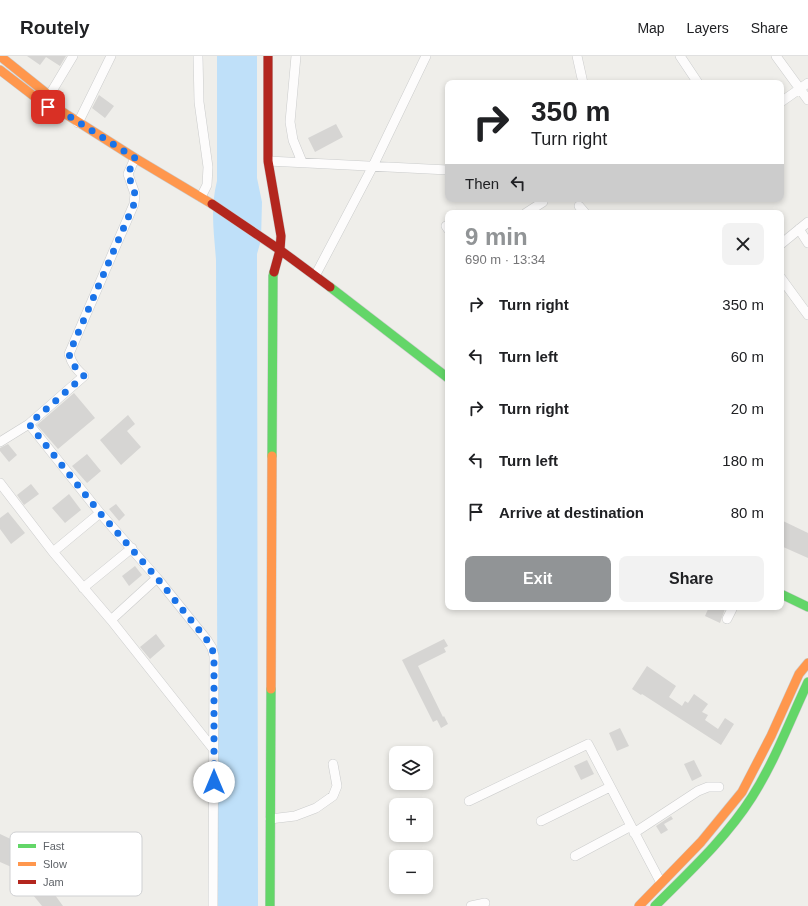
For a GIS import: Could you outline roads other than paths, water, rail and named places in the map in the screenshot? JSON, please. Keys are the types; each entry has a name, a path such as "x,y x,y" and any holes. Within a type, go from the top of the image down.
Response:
{"street":[{"path":"0,56 56,101 61,111"},
{"path":"49,96 73,56"},
{"path":"78,122 111,56"},
{"path":"198,56 199,102 208,167 207,185 202,198"},
{"path":"268,56 268,161 281,236 280,250 273,276 270,906"},
{"path":"296,56 290,122 293,140 302,162"},
{"path":"315,276 372,166 426,56"},
{"path":"576,56 582,80"},
{"path":"680,56 696,80"},
{"path":"776,56 804,86 808,100"},
{"path":"0,70 48,107 61,111 202,198 280,250 445,374"},
{"path":"784,100 804,86"},
{"path":"0,442 29,424 84,376 71,362 69,354 134,204 135,194 128,174 135,158"},
{"path":"268,161 445,170"},
{"path":"531,210 543,202"},
{"path":"784,242 808,222"},
{"path":"799,230 808,243"},
{"path":"784,282 808,315"},
{"path":"29,424 100,513 157,578 212,648 214,656 213,906"},
{"path":"0,483 214,750"},
{"path":"54,552 100,513"},
{"path":"83,588 132,548"},
{"path":"111,620 157,578"},
{"path":"784,595 808,607"},
{"path":"727,619 732,610"},
{"path":"639,906 701,842 742,792 765,748 799,674 806,667"},
{"path":"655,906 737,819 767,769 808,682"},
{"path":"470,801 588,744 661,883"},
{"path":"270,819 295,816 316,808 332,796 337,786 333,764"},
{"path":"541,821 610,787"},
{"path":"574,856 632,830 698,791 708,787 719,787"},
{"path":"471,906 485,903"}],"water":[{"path":"217,56 257,56 257,178 262,202 261,240 257,254 258,906 218,906 216,260 213,211 217,181"}]}
